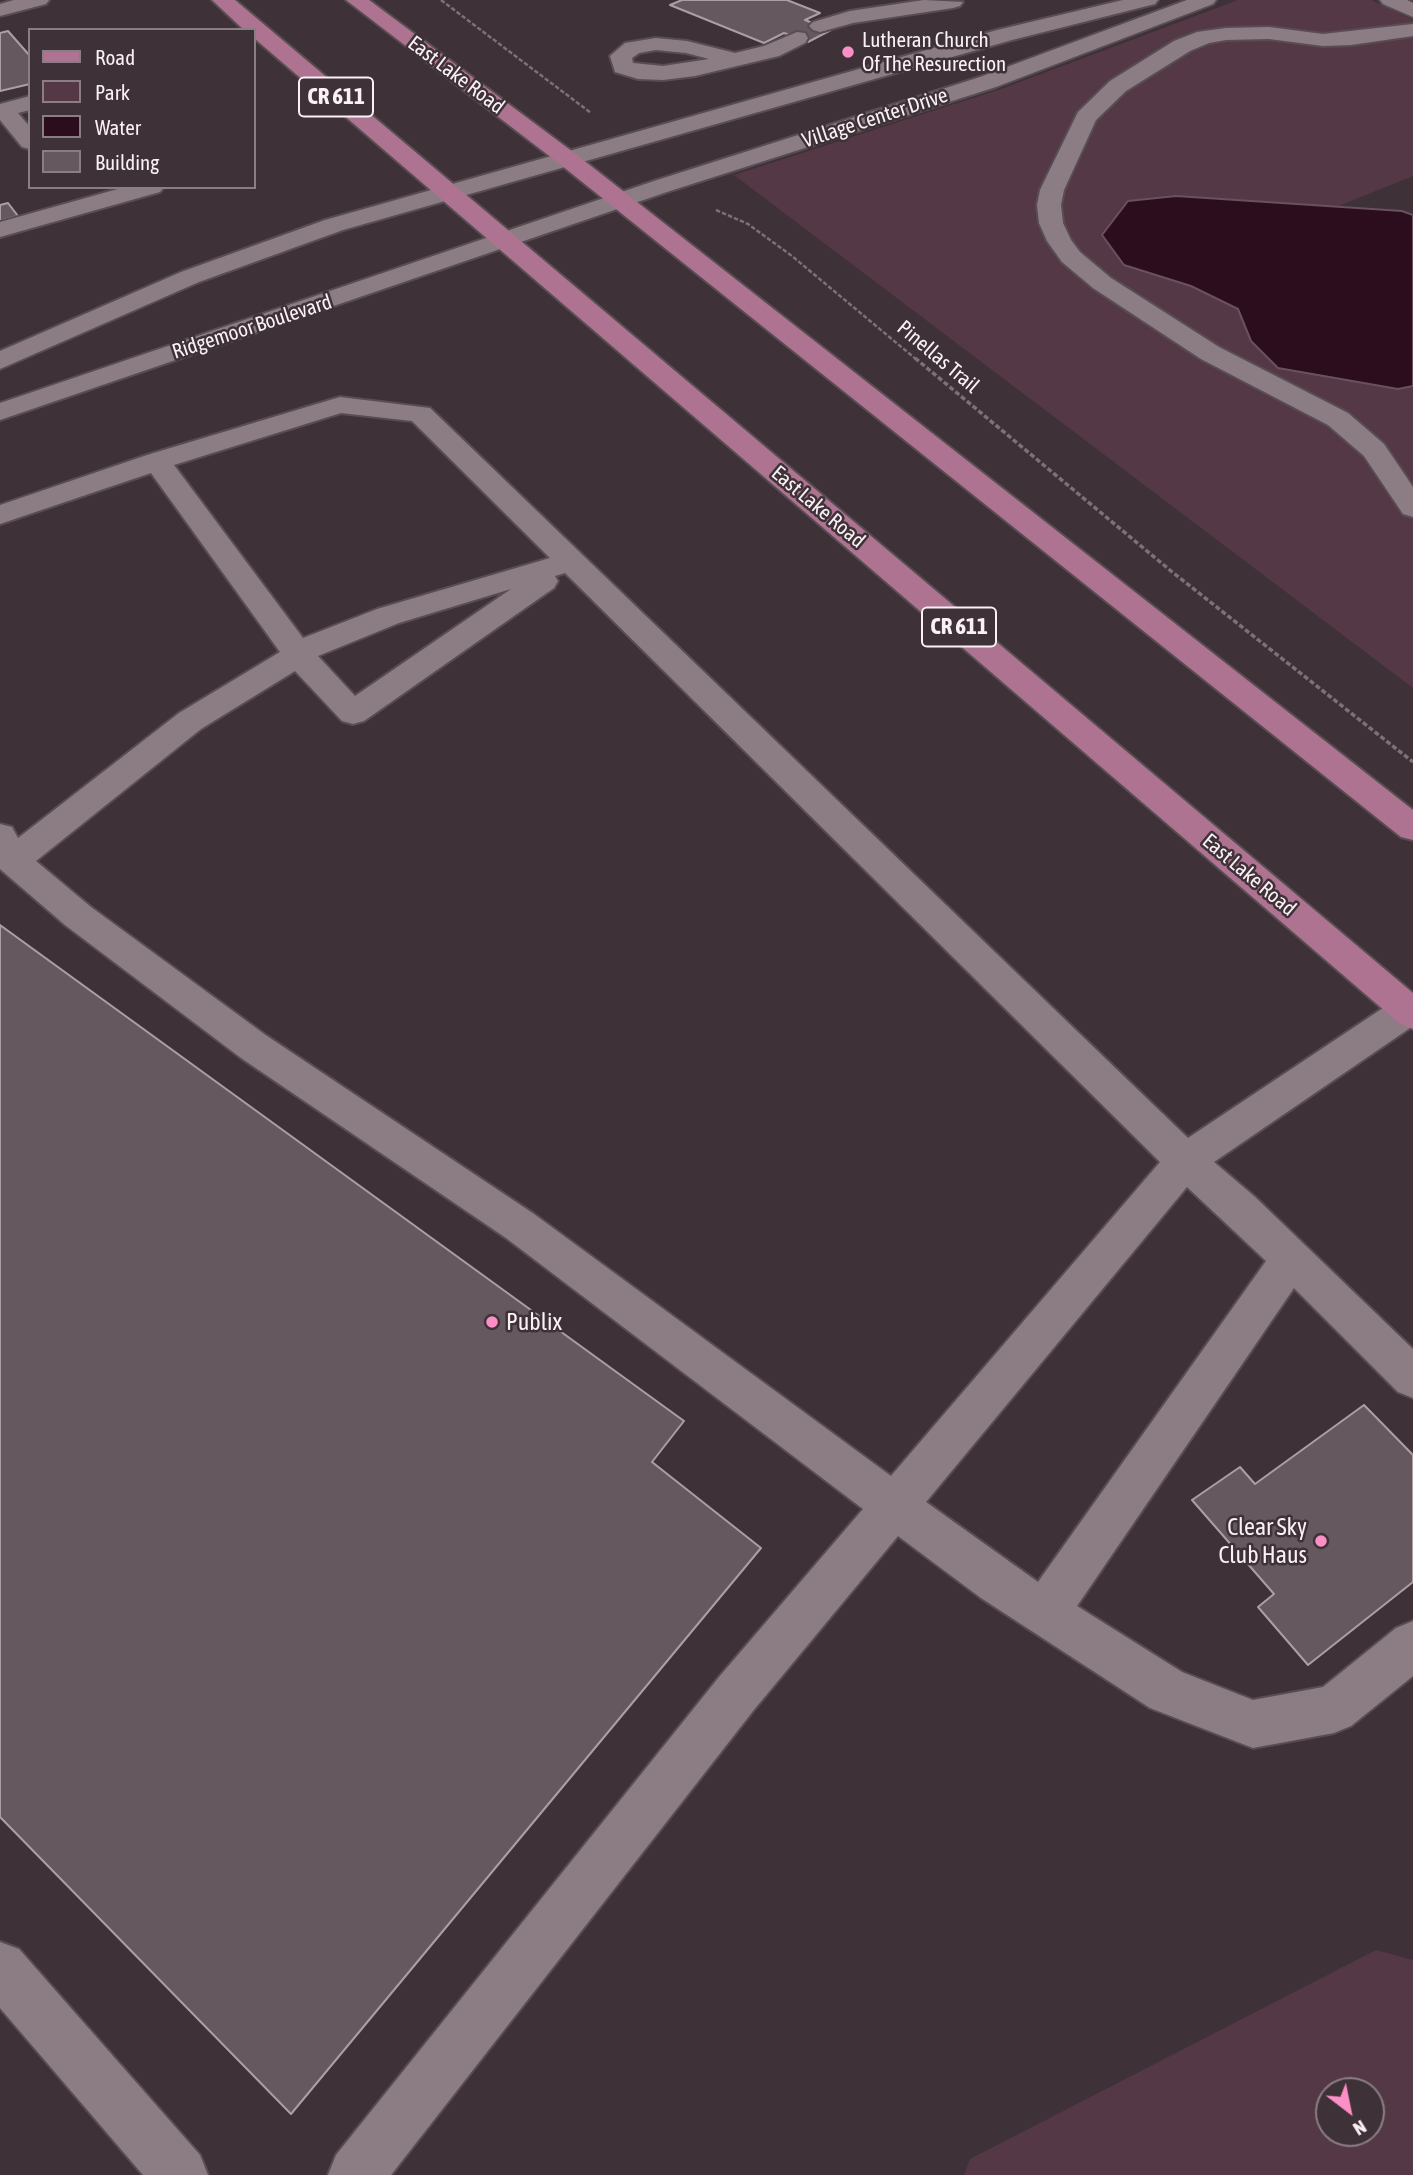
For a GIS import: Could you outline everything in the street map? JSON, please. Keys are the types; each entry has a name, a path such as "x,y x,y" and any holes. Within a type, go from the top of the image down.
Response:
{"main road":[{"name":"East Lake Road","path":"222,0 255,28"},
{"name":"East Lake Road","path":"356,0 569,160 1413,828"},
{"name":"East Lake Road","path":"256,29 1410,1012"}],"street":[{"path":"11,13 39,0"},
{"name":"Village Center Drive","path":"450,193 1005,34 1150,0"},
{"name":"Village Center Drive","path":"620,200 988,82 1206,0"},
{"path":"1390,0 1413,11"},
{"path":"820,26 850,17 952,1 1005,34"},
{"path":"1413,30 1351,39 1237,33 1205,37 1182,47 1118,86 1086,117 1052,190 1049,205 1051,223 1059,241 1071,257 1102,283 1210,353 1338,419 1374,450 1413,508"},
{"path":"733,59 771,51 797,38"},
{"path":"28,104 4,116 28,140"},
{"path":"69,189 83,207"},
{"path":"0,230 145,189"},
{"path":"0,361 190,277 262,250 334,225 450,193"},
{"name":"Ridgemoor Boulevard","path":"0,412 620,200"},
{"path":"0,515 157,461 340,405 420,414 1185,1161 1240,1208 1413,1378"},
{"path":"157,461 298,654 353,713 571,561"},
{"path":"571,561 388,615 312,646 190,721 7,849 78,916 254,1046 520,1226 896,1504 997,1582 1167,1691 1253,1724 1334,1709 1413,1645"},
{"path":"356,2175 736,1694 1185,1161 1410,1012"},
{"path":"1045,1612 1291,1259"},
{"path":"0,1968 180,2175"}],"path":[{"path":"441,0 589,110 594,115 592,134 610,148"},
{"name":"Pinellas Trail","path":"662,186 685,203 727,214 748,224 792,256 1171,571 1413,762"}],"green space":[{"path":"1238,0 1371,0 1413,20 1413,176 1336,207 1176,196 1191,286 1239,310 1251,341 1278,368 1398,389 1413,386 1413,688 734,175 1001,89"},
{"path":"1376,1950 1413,1960 1413,2175 964,2175 970,2159"}],"water":[{"path":"1176,196 1402,211 1413,215 1413,386 1398,389 1278,368 1251,341 1238,309 1191,286 1124,265 1102,235 1128,201"}],"building":[{"path":"682,0 787,0 820,13 805,20 831,30 808,42 784,33 764,43 670,5"},
{"path":"8,31 28,54 28,84 0,91 0,33"},
{"path":"8,203 18,216 0,221 0,205"},
{"path":"0,925 684,1421 652,1462 761,1548 291,2114 0,1817"},
{"name":"Clear Sky Club Haus","path":"1364,1405 1413,1455 1413,1582 1308,1665 1258,1607 1274,1594 1192,1500 1240,1467 1255,1484"}],"place":[{"name":"Lutheran Church Of The Resurection","path":"848,52"},
{"name":"Publix","path":"492,1322"},
{"name":"Clear Sky Club Haus","path":"1321,1541"}]}
